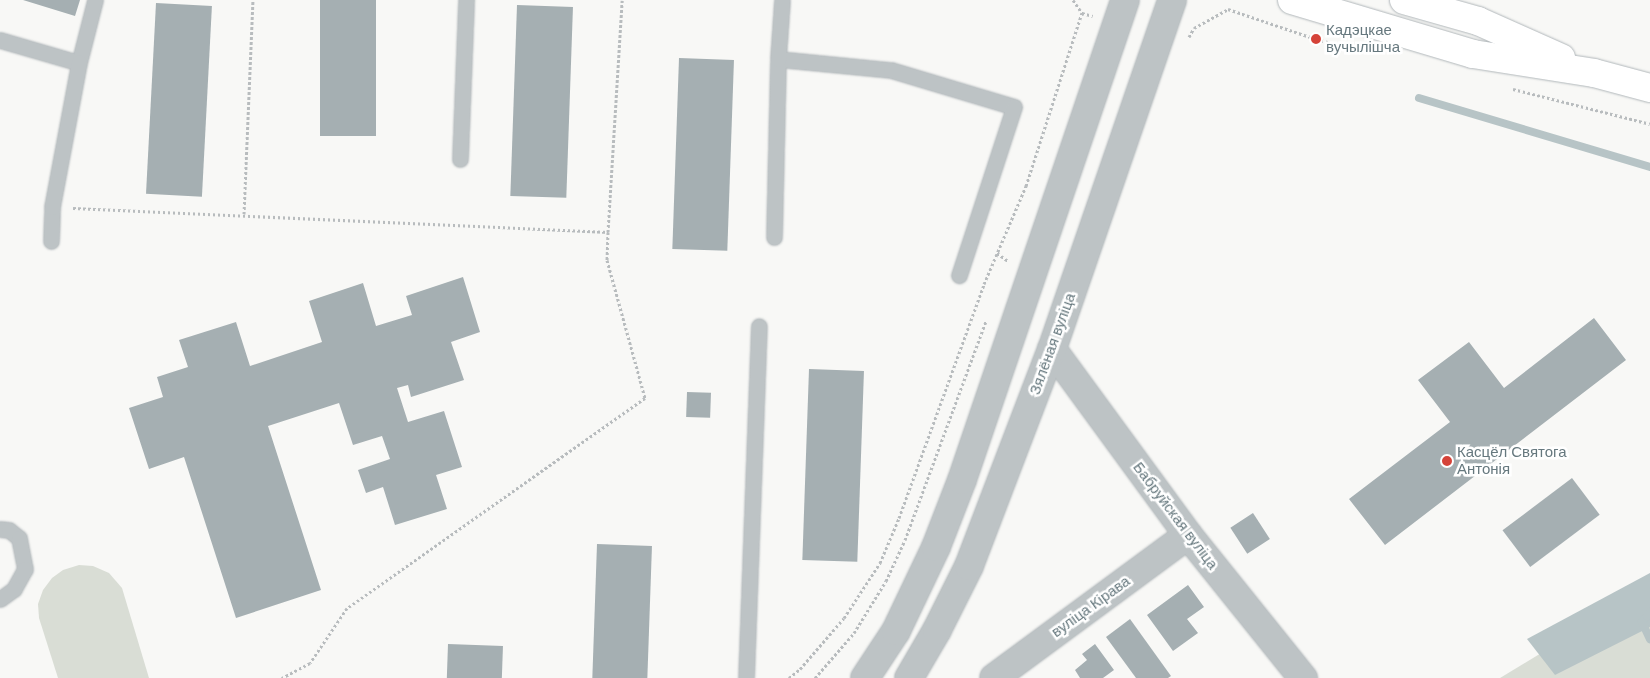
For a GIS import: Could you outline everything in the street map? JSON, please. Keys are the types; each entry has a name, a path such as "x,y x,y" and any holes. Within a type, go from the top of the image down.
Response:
{"main road":[{"path":"1292,0 1473,54 1594,73 1650,88"},
{"path":"1404,0 1478,21 1594,73"}],"street":[{"path":"865,678 896,631 936,547 962,480 1125,0"},
{"name":"Зялёная вуліца","path":"909,678 937,630 969,566 1052,349 1172,0"},
{"name":"Бабруйская вуліца","path":"1052,349 1188,535 1303,678"},
{"name":"вуліца Кірава","path":"994,678 1188,535"}],"lane":[{"path":"51,241 52,207 78,63 95,0"},
{"path":"460,159 466,0"},
{"path":"774,237 778,59 782,0"},
{"path":"0,40 78,63"},
{"path":"778,59 891,70 1014,107 960,275"},
{"path":"746,678 759,326"},
{"path":"0,529 9,530 19,538 25,569 14,589 0,599"}],"path":[{"path":"244,214 253,0"},
{"path":"282,678 310,663 347,608 645,398 607,260 622,0"},
{"path":"1073,0 1082,13 1101,18"},
{"path":"1186,43 1194,28 1228,9 1242,12"},
{"path":"790,678 844,618 880,563 899,518 997,254 1026,186 1082,13"},
{"path":"52,207 244,214 608,232"},
{"path":"997,254 1008,260 1005,269"},
{"path":"814,678 854,632 886,581 905,540 988,316"}],"shaded area":[{"path":"79,565 93,566 109,573 122,588 149,678 58,678 39,618 38,604 43,590 52,578 63,570"},
{"path":"1650,573 1650,627 1555,675 1527,639"},
{"path":"1650,587 1650,678 1500,678"}],"building":[{"path":"23,0 80,0 75,16"},
{"path":"320,0 376,0 376,136 320,136"},
{"path":"156,3 212,6 202,197 146,194"},
{"path":"517,5 573,7 566,198 510,196"},
{"path":"679,58 734,60 727,251 672,249"},
{"path":"463,277 480,332 451,342 464,380 411,397 408,385 397,388 408,422 444,411 462,467 436,475 447,509 395,525 383,487 366,493 358,470 390,459 382,436 353,445 339,403 268,426 321,590 236,618 184,457 149,469 129,408 163,397 157,377 188,367 179,340 236,322 250,366 322,342 309,301 363,283 376,326 412,315 406,296"},
{"name":"Касцёл Святога Антонія","path":"1594,318 1626,360 1385,545 1349,499 1450,422 1418,380 1469,342 1504,388"},
{"path":"809,369 864,371 857,562 802,560"},
{"path":"687,392 711,393 710,418 686,417"},
{"path":"1572,478 1600,515 1530,567 1503,530"},
{"path":"1253,513 1270,539 1247,554 1230,528"},
{"path":"597,544 652,546 647,678 592,678"},
{"path":"1188,585 1204,607 1187,619 1198,633 1173,651 1147,615"},
{"path":"1130,619 1171,676 1168,678 1136,678 1106,637"},
{"path":"448,644 503,646 502,678 447,678"},
{"path":"1095,644 1114,670 1103,678 1080,678 1075,670 1087,660 1082,654"}],"waterway":[{"path":"1419,98 1650,167"},
{"path":"1650,612 1642,622 1650,639"}],"place":[{"name":"Кадэцкае вучылішча","path":"1316,39"},
{"name":"Касцёл Святога Антонія","path":"1447,461"}]}
